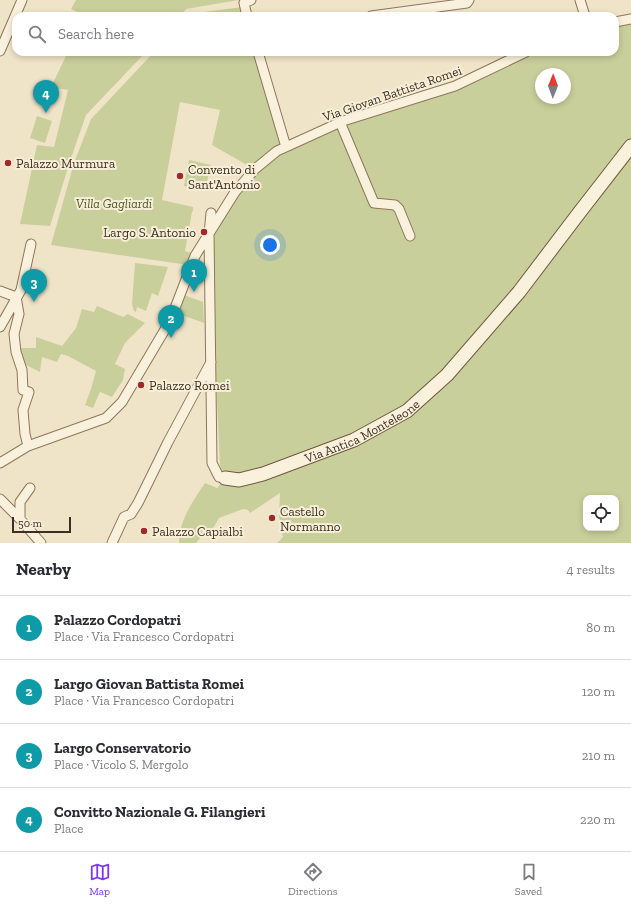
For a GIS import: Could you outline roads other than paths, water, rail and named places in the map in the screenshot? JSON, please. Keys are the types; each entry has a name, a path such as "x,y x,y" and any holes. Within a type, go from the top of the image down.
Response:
{"street":[{"path":"17,12 22,0"},
{"path":"246,12 244,3 251,0"},
{"path":"398,12 467,2 469,0"},
{"path":"580,0 584,12"},
{"path":"619,21 631,19"},
{"path":"0,51 12,23"},
{"path":"259,56 286,147"},
{"name":"Via Giovan Battista Romei","path":"0,463 28,446 106,418 122,402 170,320 195,256 235,192 254,169 277,151 340,122 455,86 518,56"},
{"path":"340,122 374,203 395,205 399,209 410,236"},
{"name":"Via Antica Monteleone","path":"211,213 209,234 212,463 219,477 239,480 264,474 354,440 407,411 447,375 519,292 578,213 631,146"},
{"path":"0,327 21,290 31,244"},
{"path":"0,291 16,297"},
{"path":"16,297 19,314 14,334 16,352 22,370 26,391 23,410 25,434 28,446"},
{"path":"112,543 124,516 131,514 138,503 168,442 211,361"},
{"path":"20,519 20,502 30,488"},
{"path":"2,504 20,519 41,543"}],"place":[{"name":"Convitto Nazionale G. Filangieri","path":"46,113"},
{"name":"Palazzo Murmura","path":"8,163"},
{"name":"Convento di Sant'Antonio","path":"180,176"},
{"name":"Largo S. Antonio","path":"204,232"},
{"name":"Palazzo Cordopatri","path":"194,292"},
{"name":"Largo Conservatorio","path":"34,302"},
{"name":"Largo Giovan Battista Romei","path":"171,338"},
{"name":"Palazzo Romei","path":"141,385"},
{"name":"Castello Normanno","path":"272,518"},
{"name":"Palazzo Capialbi","path":"144,531"}],"park label":[{"name":"Villa Gagliardi","path":"114,203"}]}
